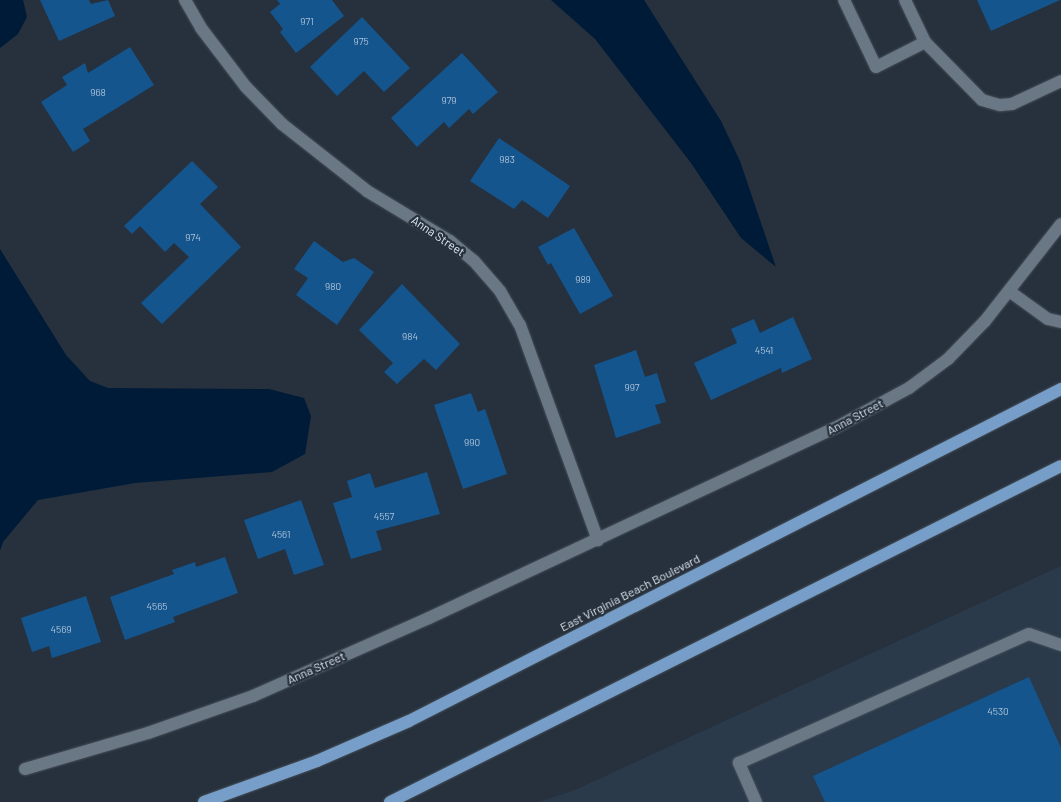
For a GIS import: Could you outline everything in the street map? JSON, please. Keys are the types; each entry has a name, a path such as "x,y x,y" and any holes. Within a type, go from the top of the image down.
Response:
{"main road":[{"name":"East Virginia Beach Boulevard","path":"204,802 317,760 409,721 1061,389"},
{"path":"390,802 706,647 1061,466"}],"street":[{"name":"Anna Street","path":"185,0 201,28 246,87 282,124 367,191 450,241 474,261 500,291 520,325 598,540"},
{"path":"844,0 876,67 925,42"},
{"path":"905,0 925,42 982,100 1000,105 1012,104 1061,81"},
{"name":"Anna Street","path":"25,769 148,733 253,696 598,540 835,428 909,388 948,359 985,322 1061,224"},
{"path":"1009,292 1048,318 1061,322"},
{"path":"756,802 739,763 1029,634 1061,645"}],"shaded area":[{"path":"1061,566 1061,802 539,802 575,790"}],"water":[{"path":"0,0 23,0 27,17 18,34 0,48"},
{"path":"551,0 644,0 721,121 740,161 776,267 741,238 691,163 595,39"},
{"path":"0,249 66,355 90,381 108,388 269,389 304,398 311,416 305,454 272,472 135,483 38,500 3,542 0,551"}],"building":[{"path":"40,0 89,0 91,4 108,0 115,16 59,41"},
{"path":"277,0 332,0 344,16 296,53 280,32 283,29 270,12 280,4"},
{"path":"977,0 1060,0 991,31"},
{"path":"362,17 410,68 384,92 364,71 337,96 310,67"},
{"path":"130,47 154,85 83,129 90,141 73,152 41,102 67,85 62,77 85,63 88,73"},
{"path":"462,53 498,92 473,114 469,109 449,128 444,122 417,147 391,118"},
{"path":"499,138 570,186 548,218 522,200 514,209 470,181"},
{"path":"192,161 218,187 200,204 241,247 162,324 141,303 189,257 174,243 165,252 140,226 132,234 124,226"},
{"path":"574,228 613,296 580,314 551,263 548,265 538,247"},
{"path":"314,241 343,262 354,258 374,272 337,325 296,295 308,278 294,269"},
{"path":"402,284 460,344 436,370 424,359 397,384 384,372 393,363 359,330"},
{"path":"793,317 812,359 782,373 781,368 711,400 694,363 737,343 731,329 754,319 760,333"},
{"path":"636,350 645,377 657,373 666,402 655,405 661,423 616,438 594,365"},
{"path":"471,393 478,412 485,409 507,474 463,489 434,405"},
{"path":"427,472 440,514 376,531 382,550 351,559 333,503 352,497 347,481 370,473 375,488"},
{"path":"301,500 324,565 294,575 285,549 258,559 244,520"},
{"path":"225,557 238,593 173,617 175,622 125,640 110,597 174,574 172,570 195,562 196,567"},
{"path":"86,596 101,642 52,658 49,646 32,652 21,618"},
{"path":"1029,677 1061,748 1061,802 825,802 813,776"}]}
